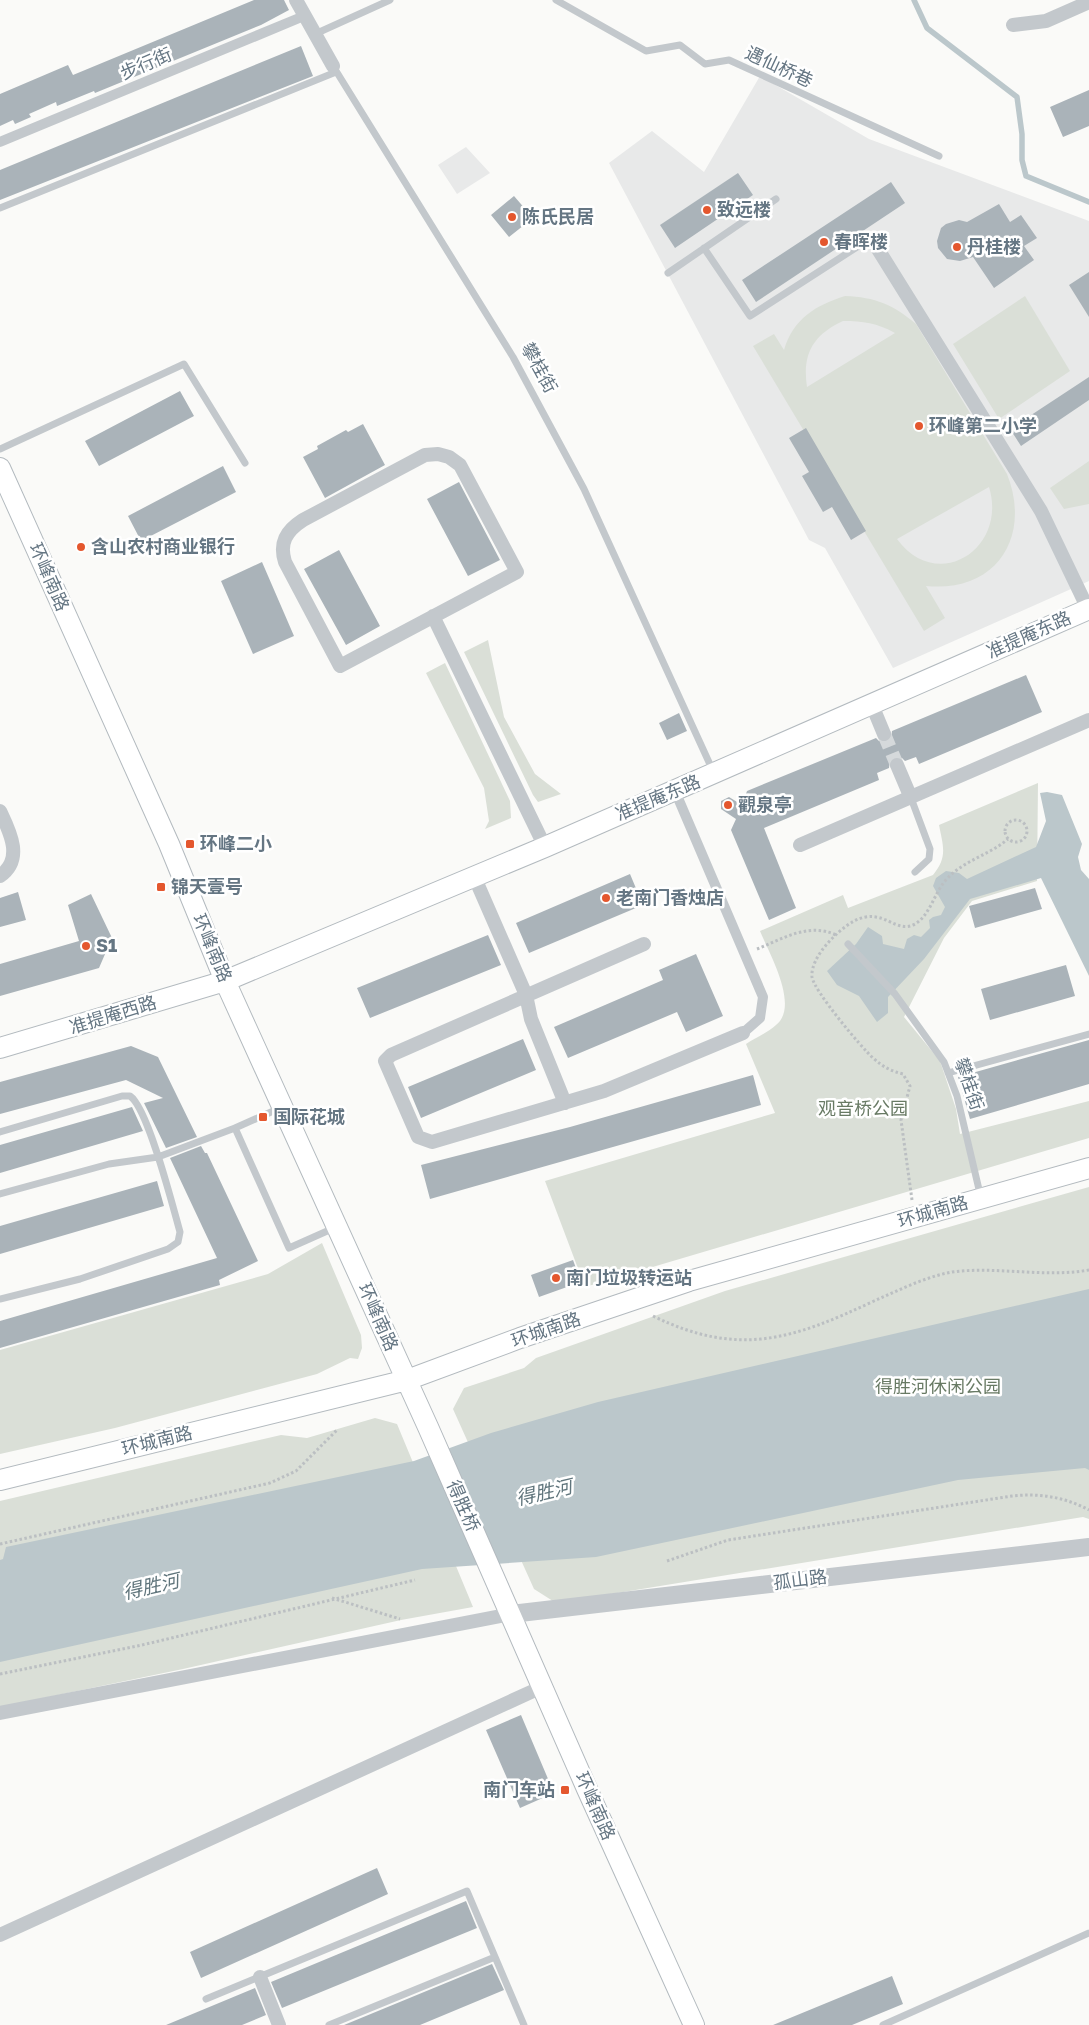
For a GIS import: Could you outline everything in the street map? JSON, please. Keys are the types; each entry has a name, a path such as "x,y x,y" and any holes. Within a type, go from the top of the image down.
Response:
{"main road":[{"name":"环峰南路","path":"0,468 169,844 226,981 428,1427"},
{"name":"准提庵东路","path":"226,981 545,847 872,706 1088,609"},
{"name":"准提庵西路","path":"0,1048 226,981"},
{"name":"环城南路","path":"0,1480 407,1380 520,1338 689,1281 1089,1168"},
{"name":"得胜桥","path":"428,1427 498,1585"},
{"name":"环峰南路","path":"498,1585 542,1688 694,2025"}],"street":[{"name":"攀桂街","path":"296,0 334,69"},
{"path":"1013,25 1046,21 1089,2"},
{"name":"步行街","path":"0,142 304,16"},
{"path":"871,238 1041,511 1088,609"},
{"path":"438,454 449,457 460,465 517,572 433,616 340,666 284,562 282,551 284,538 292,527 303,520 425,455 438,454"},
{"path":"433,616 545,847"},
{"path":"872,706 884,734"},
{"path":"800,845 1089,720"},
{"path":"897,765 911,798"},
{"path":"644,944 391,1055 386,1061 418,1137 432,1142 604,1091 743,1033 760,1018 763,997 675,791"},
{"path":"0,811 12,841 14,854 10,867 0,876"},
{"path":"474,876 526,995 531,1019 566,1103"},
{"name":"孤山路","path":"510,1614 1089,1547"},
{"path":"0,1713 510,1614"},
{"path":"0,1935 542,1688"},
{"path":"260,1976 280,2025"}],"lane":[{"path":"315,34 390,0"},
{"name":"遇仙桥巷","path":"556,0 646,51 680,45 704,64 729,60 939,156"},
{"path":"0,208 334,69"},
{"name":"攀桂街","path":"334,69 513,357 584,489 715,773"},
{"path":"668,273 776,199"},
{"path":"704,248 750,316 871,238"},
{"path":"0,449 184,364 245,463"},
{"path":"911,798 930,849 929,858 915,872"},
{"name":"攀桂街","path":"848,944 895,994 933,1045 948,1073 957,1096 981,1198"},
{"path":"948,1073 1089,1034"},
{"path":"0,1132 122,1096 130,1096 138,1105 158,1157 180,1232 178,1242 168,1249 80,1279 0,1299"},
{"path":"0,1194 109,1164 158,1157 235,1128 283,1107"},
{"path":"235,1128 289,1248 337,1227"},
{"path":"206,1999 467,1891 523,2023 513,2025"},
{"path":"883,2025 1089,1933"},
{"path":"328,2025 495,1957"}],"path":[{"path":"1020,821 1024,824 1027,833 1021,841 1012,841 1008,838 1005,829 1011,822 1020,821"},
{"path":"914,1218 901,1120 910,1086 903,1074 887,1069 872,1058 823,998 814,983 812,975 822,950 835,935 856,920 870,916 879,916 899,926 914,924 922,919 937,893 955,871 1008,838"},
{"path":"745,954 805,930 823,930 835,935 848,944"},
{"path":"653,1316 705,1336 751,1341 792,1335 810,1330 918,1282 951,1273 969,1271 1054,1273 1089,1270"},
{"path":"0,1544 270,1483 296,1472 338,1429"},
{"path":"667,1561 728,1540 1012,1496 1038,1495 1057,1497 1089,1510"},
{"path":"0,1674 142,1645 331,1598 415,1580"},
{"path":"331,1598 401,1620"}],"shaded area":[{"name":"环峰第二小学","path":"760,76 869,139 1089,221 1089,581 893,668 825,548 809,540 609,163 652,131 704,172"},
{"path":"466,147 490,173 457,194 438,165"}],"green space":[{"path":"845,296 875,300 892,307 916,324 1007,474 1014,497 1015,519 1011,539 1002,556 989,570 972,580 951,586 926,586 945,618 924,631 753,346 774,334 784,350 793,330 807,315","holes":["843,321 870,323 895,333 807,387 806,365 812,347 824,333","989,487 992,509 988,529 979,545 965,557 949,563 931,563 913,555 897,539"]},
{"path":"1025,296 1070,371 999,419 953,344"},
{"path":"1089,461 1089,504 1064,509 1050,488"},
{"path":"488,640 504,717 535,774 561,794 538,802 533,795 464,652"},
{"path":"445,663 510,801 511,818 485,829 489,821 484,788 426,673"},
{"name":"观音桥公园","path":"1038,783 1037,881 972,901 944,938 904,1017 940,1061 956,1109 960,1134 1089,1101 1089,1138 585,1287 545,1181 775,1113 746,1044 776,1025 783,1016 785,1005 780,979 760,931 843,895 848,908 933,875 943,857 939,825"},
{"name":"得胜河休闲公园","path":"1089,1187 1089,1519 1083,1517 556,1603 534,1589 453,1409 464,1388 524,1368 536,1358 725,1291"},
{"path":"322,1243 361,1335 362,1348 358,1359 350,1358 317,1374 115,1428 0,1454 0,1350 268,1274"},
{"path":"375,1418 397,1424 473,1607 401,1620 183,1669 0,1707 0,1501 281,1435 307,1438"}],"water":[{"path":"1047,792 1062,795 1082,844 1078,857 1081,870 1089,879 1089,976 1041,878 970,899 924,959 888,997 888,1013 877,1022 859,996 837,985 827,971 856,944 868,927 882,936 883,944 904,949 907,939 914,935 921,937 930,928 929,920 941,915 945,907 933,886 936,878 946,871 959,873 967,879 1036,847 1046,821 1040,793"},
{"name":"得胜河","path":"1089,1289 1089,1470 1085,1468 958,1480 596,1557 422,1569 0,1662 0,1560 3,1559 6,1547 414,1461 491,1433 598,1402"}],"building":[{"path":"254,0 284,0 289,10 261,25 95,93 94,91 57,106 56,102 29,114 31,117 15,124 13,120 0,126 0,94 68,65 73,75"},
{"path":"301,46 313,76 0,200 0,170"},
{"path":"1089,90 1089,126 1063,137 1050,107"},
{"name":"致远楼","path":"738,173 753,195 675,248 660,225"},
{"name":"春晖楼","path":"891,182 905,203 756,302 742,280"},
{"name":"陈氏民居","path":"514,196 533,218 509,237 491,215"},
{"name":"丹桂楼","path":"999,204 1010,222 1021,215 1037,238 1024,246 1034,260 994,288 973,257 960,261 947,259 938,248 937,241 941,228 946,224 959,220 967,222"},
{"path":"1089,272 1089,317 1069,285"},
{"path":"1089,377 1089,400 1021,446 1010,429"},
{"path":"180,391 194,416 99,466 85,441"},
{"path":"363,424 385,465 325,498 303,457 318,449 317,446 346,430 348,432"},
{"path":"806,428 866,531 851,540 832,507 823,512 802,476 809,472 789,438"},
{"path":"223,466 236,492 141,541 128,516"},
{"path":"459,482 500,560 468,576 427,499"},
{"path":"339,550 380,626 346,645 304,569"},
{"path":"262,562 294,636 253,654 221,581"},
{"path":"1026,675 1042,712 919,764 916,757 905,761 902,758 894,757 890,760 889,768 877,773 879,780 764,828 796,908 769,920 731,830 736,819 721,809 721,801 729,797 742,805 747,791 876,738 879,741 887,742 891,739 892,731"},
{"path":"679,713 687,731 667,740 659,723"},
{"path":"630,874 643,905 529,953 516,923"},
{"path":"1035,888 1042,909 975,928 969,906"},
{"path":"18,892 26,920 0,927 0,898"},
{"name":"S1","path":"91,894 112,938 99,968 0,996 0,964 79,941 68,905"},
{"path":"488,935 501,965 370,1018 357,988"},
{"path":"696,954 723,1016 686,1032 677,1012 568,1058 554,1027 663,980 659,970"},
{"path":"1066,965 1075,996 990,1020 981,989"},
{"path":"523,1039 536,1070 421,1118 408,1087"},
{"path":"1089,1040 1089,1084 970,1119 958,1077"},
{"path":"131,1046 158,1057 197,1137 166,1148 144,1103 163,1098 126,1080 0,1114 0,1082"},
{"path":"753,1075 761,1105 430,1199 421,1165 570,1127"},
{"path":"132,1107 143,1131 0,1173 0,1145"},
{"path":"201,1146 205,1153 207,1153 258,1261 219,1280 220,1285 0,1348 0,1321 217,1258 170,1158"},
{"path":"157,1181 164,1206 0,1254 0,1226"},
{"name":"南门垃圾转运站","path":"573,1260 581,1282 539,1297 531,1275"},
{"path":"521,1715 554,1793 520,1808 486,1730"},
{"path":"377,1868 388,1894 201,1978 190,1952"},
{"path":"466,1901 477,1928 282,2008 271,1982"},
{"path":"492,1964 504,1990 420,2025 344,2025"},
{"path":"892,1976 903,2004 852,2025 773,2025"},
{"path":"255,1988 266,2015 242,2025 166,2025"}],"waterway":[{"path":"914,0 927,28 1017,97 1022,134 1022,160 1026,176 1089,202"}],"tunnel":[{"path":"884,734 897,765"}],"place":[{"name":"致远楼","path":"707,210"},
{"name":"陈氏民居","path":"512,217"},
{"name":"春晖楼","path":"824,242"},
{"name":"丹桂楼","path":"957,247"},
{"name":"环峰第二小学","path":"919,426"},
{"name":"含山农村商业银行","path":"81,547"},
{"name":"觀泉亭","path":"728,805"},
{"name":"环峰二小","path":"190,844"},
{"name":"锦天壹号","path":"161,887"},
{"name":"老南门香烛店","path":"606,898"},
{"name":"S1","path":"86,946"},
{"name":"国际花城","path":"263,1117"},
{"name":"南门垃圾转运站","path":"556,1278"},
{"name":"南门车站","path":"565,1790"}]}
